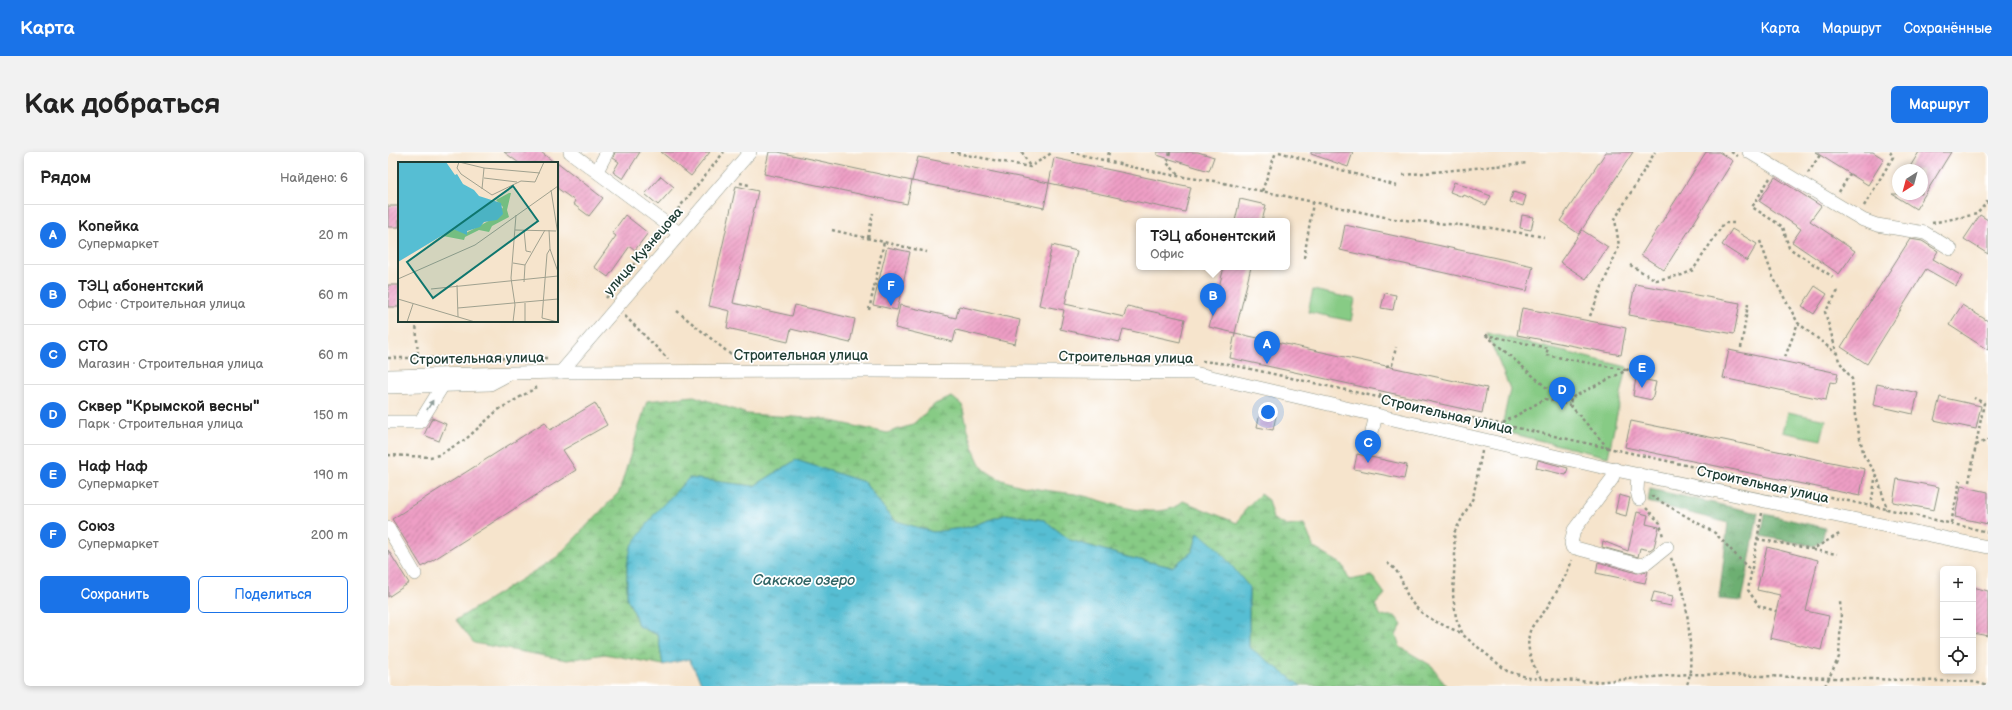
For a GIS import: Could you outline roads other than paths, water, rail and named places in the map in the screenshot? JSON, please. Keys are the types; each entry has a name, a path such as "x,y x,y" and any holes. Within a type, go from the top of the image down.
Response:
{"street":[{"path":"570,152 679,233"},
{"path":"597,171 607,152"},
{"name":"улица Кузнецова","path":"561,372 750,152"},
{"path":"1749,152 1863,220 1877,225 1925,233 1951,249"},
{"name":"Строительная улица","path":"388,376 561,372 1194,372 1615,469 1638,479 1988,547"},
{"path":"388,386 490,384 510,373"},
{"path":"388,422 420,422 443,385"},
{"path":"1372,432 1376,415"},
{"path":"1615,469 1612,479 1574,530 1571,543 1575,548 1639,565 1648,563 1667,547"},
{"path":"1638,479 1636,491 1639,499"},
{"path":"388,528 415,574"}],"water":[{"name":"Сакское озеро","path":"796,460 864,482 893,520 933,532 969,527 1007,514 1044,520 1070,540 1127,557 1172,567 1193,551 1198,532 1218,549 1249,587 1249,647 1301,686 703,686 689,659 663,665 658,635 638,626 634,612 627,599 627,565 631,547 655,513 689,478 754,486"}],"place":[{"name":"Союз","path":"891,306"},
{"name":"ТЭЦ абонентский","path":"1213,316"},
{"name":"Копейка","path":"1267,364"},
{"name":"Наф Наф","path":"1642,388"},
{"name":"Сквер \"Крымской весны\"","path":"1562,410"},
{"name":"СТО","path":"1368,463"}]}
